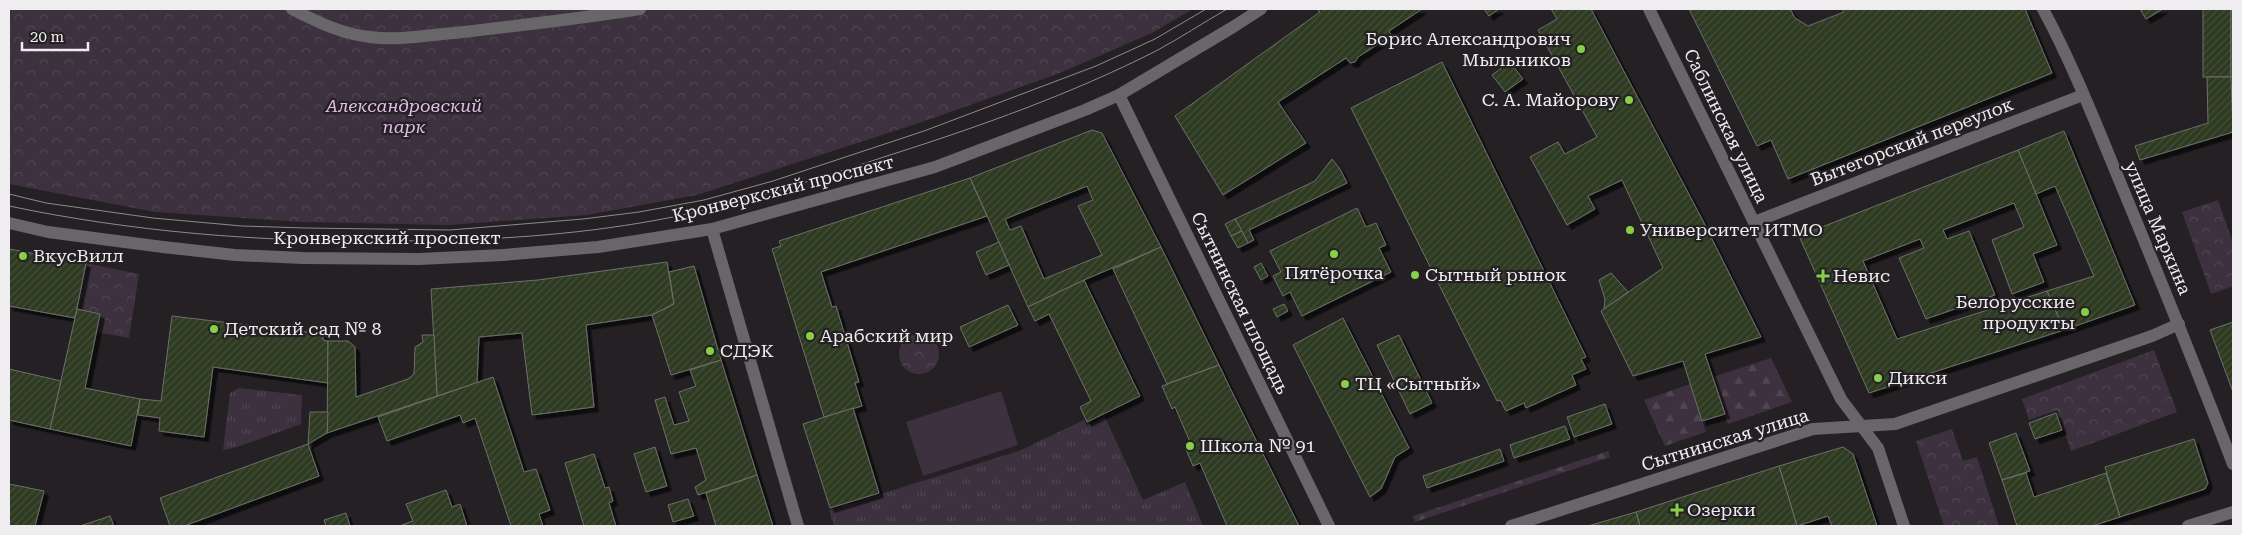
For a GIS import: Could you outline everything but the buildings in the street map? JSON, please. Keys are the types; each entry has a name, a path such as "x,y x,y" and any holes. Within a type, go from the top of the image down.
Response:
{"street":[{"path":"292,9 316,22 338,30 371,38 420,36 480,30 640,9"},
{"name":"Кронверкский проспект","path":"9,223 48,232 235,255 419,259 502,255 598,247 712,229 935,167 1118,95 1261,9"},
{"name":"Саблинская улица","path":"1649,9 1841,399 1878,448 1904,526"},
{"name":"улица Маркина","path":"2043,9 2083,95 2179,324 2233,464"},
{"name":"Сытнинская площадь","path":"1118,95 1329,526"},
{"name":"Вытегорский переулок","path":"1754,222 2083,95"},
{"path":"712,229 798,526"},
{"name":"Сытнинская улица","path":"1511,526 1814,429 1895,424 2152,336 2179,324"},
{"path":"2188,526 2233,512"}],"green space":[{"name":"Александровский парк","path":"9,9 1193,9 1152,33 1060,73 922,122 697,195 587,215 449,225 303,222 155,212 9,184"},
{"path":"2218,200 2233,243 2233,286 2211,294 2182,212"},
{"path":"86,263 139,274 129,338 96,332 100,314 77,309"},
{"path":"923,334 930,337 936,343 939,354 938,362 930,371 923,374 915,374 908,371 900,362 899,350 902,343 911,335"},
{"path":"2154,350 2177,412 2071,451 2057,410 2029,420 2022,399"},
{"path":"1771,358 1792,402 1728,424 1713,377"},
{"path":"1690,384 1706,432 1665,446 1644,400"},
{"path":"239,388 302,395 301,424 237,447 223,450 230,393"},
{"path":"1001,391 1018,445 923,476 906,422"},
{"path":"1105,417 1143,500 1185,482 1203,526 834,526 829,510 1019,451 1084,420 1087,426"},
{"path":"1952,429 1963,461 1977,457 1999,526 1944,526 1916,441"},
{"path":"1608,451 1610,457 1415,522 1413,516"}],"tram line":[{"path":"9,194 46,203 153,218 242,226 306,228 450,230 583,219 639,212 704,200 773,181 924,131 1096,66 1155,39 1206,9"},
{"path":"9,206 103,223 150,229 292,240 482,239 577,232 640,223 704,210 798,185 992,121 1124,67 1165,46 1227,9"}],"place":[{"name":"Борис Александрович Мыльников","path":"1581,49"},
{"name":"С. А. Майорову","path":"1629,100"},
{"name":"Университет ИТМО","path":"1630,230"},
{"name":"Пятёрочка","path":"1334,254"},
{"name":"ВкусВилл","path":"23,256"},
{"name":"Сытный рынок","path":"1415,275"},
{"name":"Невис","path":"1823,276"},
{"name":"Белорусские продукты","path":"2085,312"},
{"name":"Детский сад № 8","path":"214,329"},
{"name":"Арабский мир","path":"810,336"},
{"name":"СДЭК","path":"710,351"},
{"name":"Дикси","path":"1878,378"},
{"name":"ТЦ «Сытный»","path":"1345,384"},
{"name":"Школа № 91","path":"1190,446"},
{"name":"Озерки","path":"1677,510"}]}
